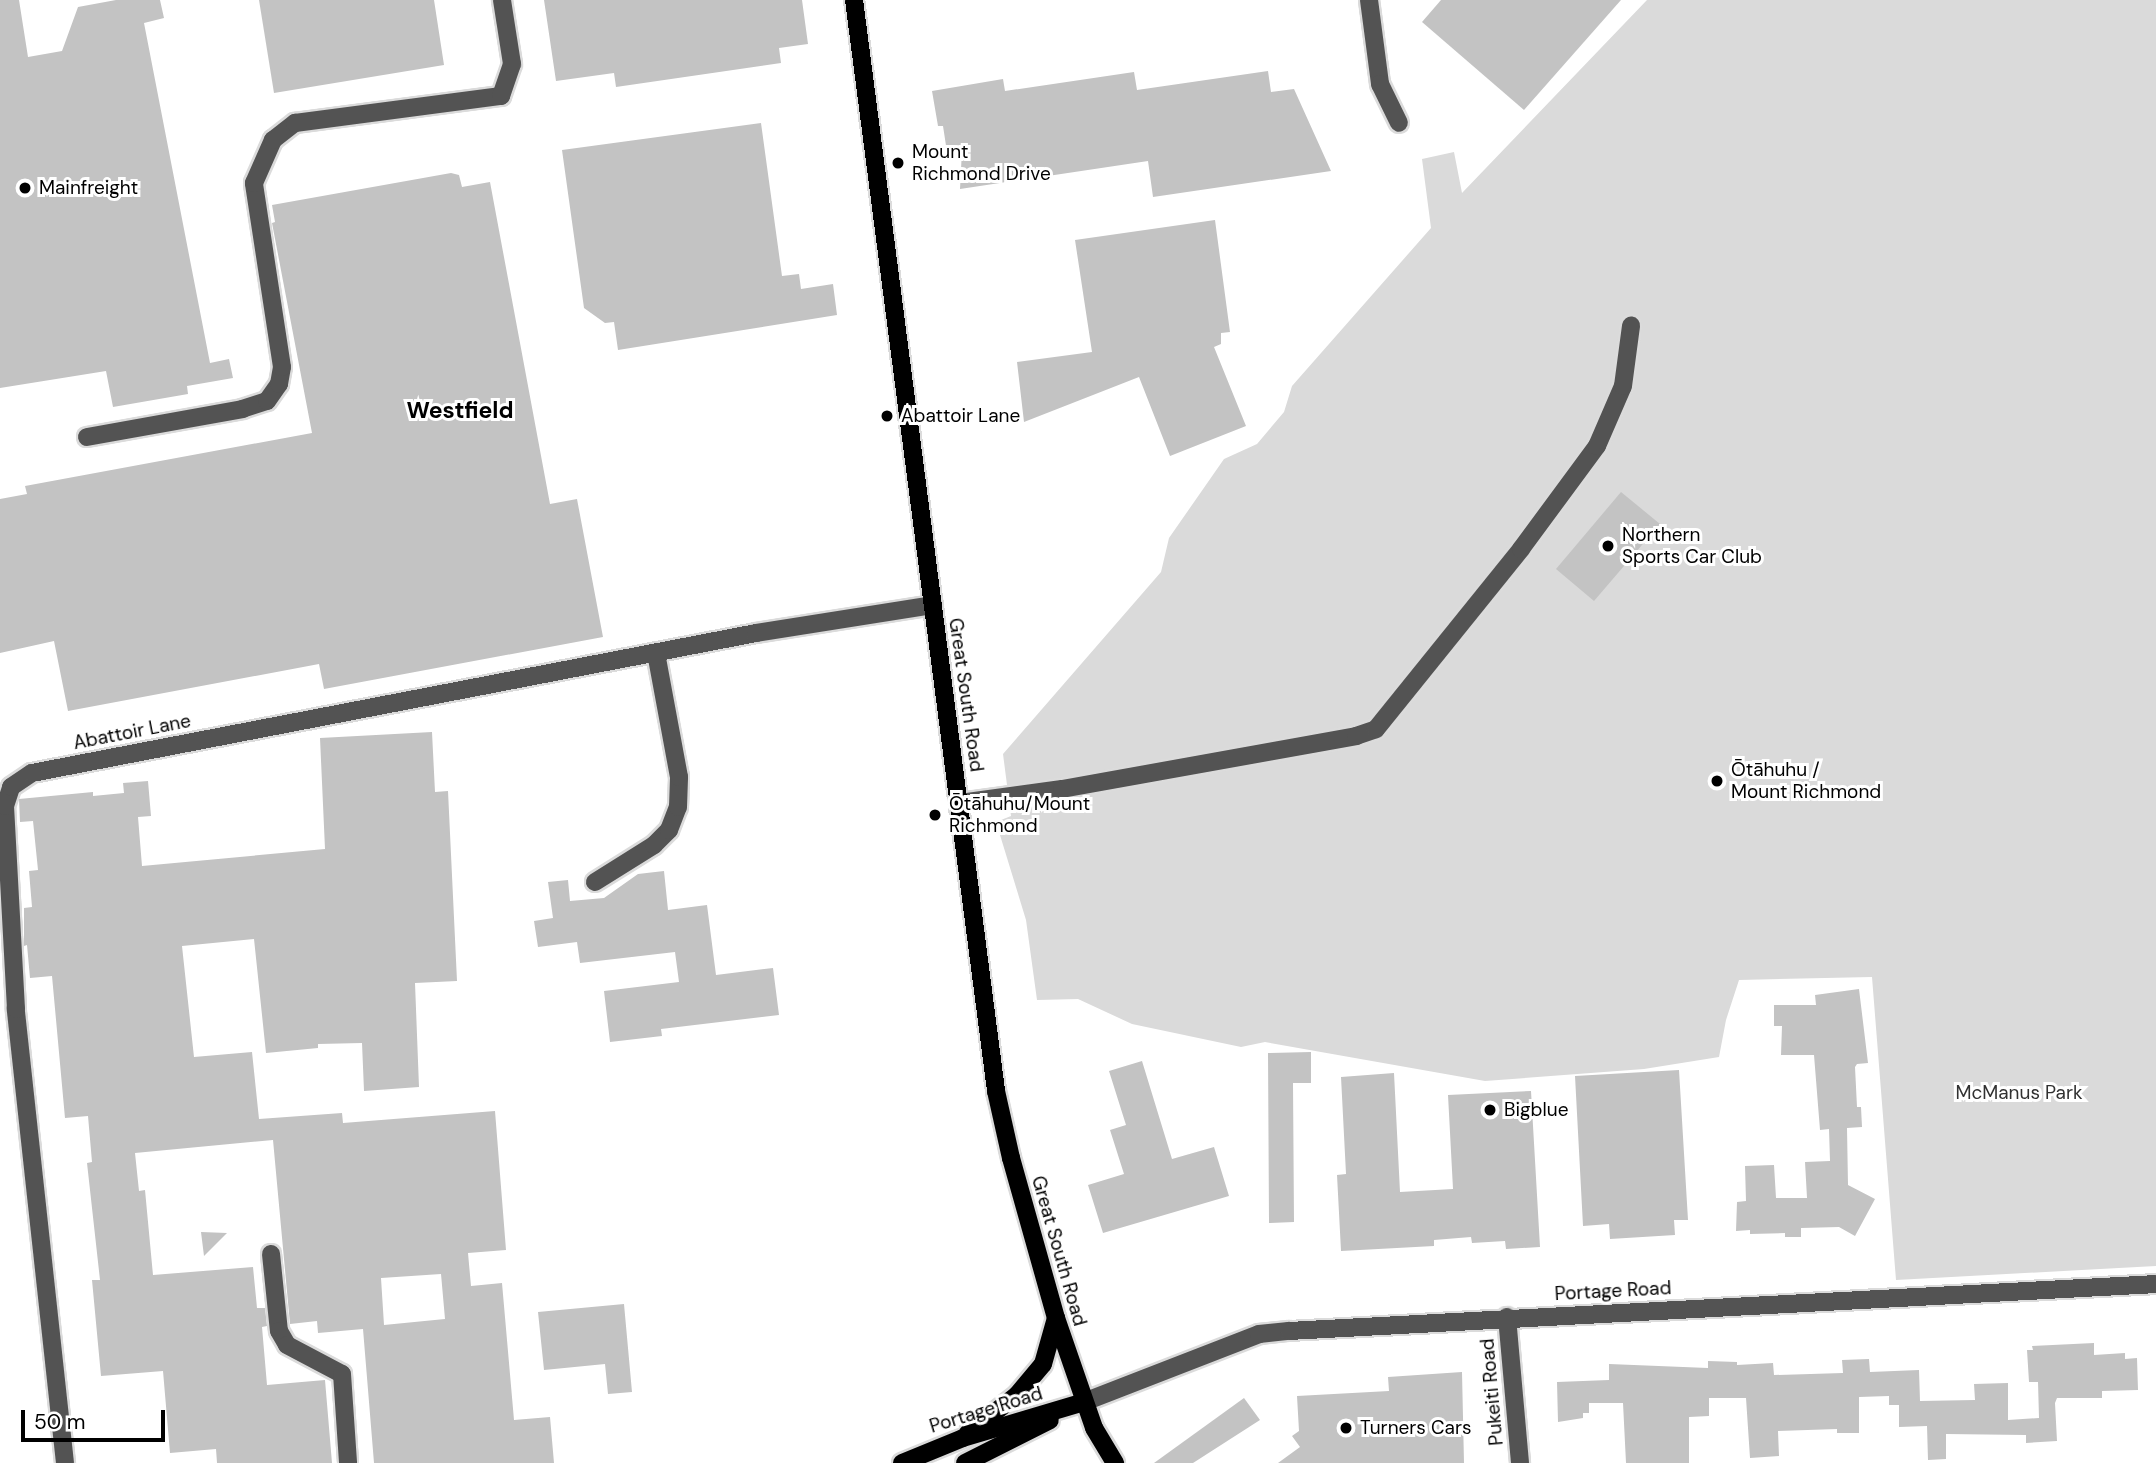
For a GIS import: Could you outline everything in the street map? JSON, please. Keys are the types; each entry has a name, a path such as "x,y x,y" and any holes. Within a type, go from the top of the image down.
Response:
{"main road":[{"name":"Great South Road","path":"854,0 996,1091 1014,1169 1056,1318 1084,1402 1099,1437 1115,1463"},
{"path":"963,1438 1017,1395 1043,1364 1056,1318"},
{"name":"Portage Road","path":"902,1463 963,1438 1084,1402"},
{"name":"Portage Road","path":"971,1461 1084,1402"}],"street":[{"path":"87,437 242,409 267,401 279,384 282,367 255,201 254,183 263,157 273,140 295,123 501,96 512,64 502,0"},
{"path":"1369,0 1380,84 1399,123"},
{"path":"960,803 1062,789 1356,736 1376,729 1521,549 1597,446 1623,386 1631,326"},
{"name":"Abattoir Lane","path":"65,1463 16,1009 5,806 11,787 32,773 656,653 933,605"},
{"path":"595,882 654,845 668,830 678,807 679,777 656,653"},
{"path":"271,1254 279,1331 287,1345 342,1374 348,1463"},
{"name":"Portage Road","path":"1084,1402 1259,1334 1507,1317 2156,1284"},
{"name":"Pukeiti Road","path":"1507,1317 1520,1463"}],"green space":[{"name":"McManus Park","path":"1647,0 2156,0 2156,1266 1896,1280 1872,977 1739,980 1726,1020 1719,1057 1644,1069 1485,1081 1265,1042 1241,1047 1132,1024 1078,999 1037,1000 1026,920 996,822 1011,816 1003,754 1161,572 1169,538 1224,459 1257,444 1284,412 1292,386 1431,228 1422,159 1454,152 1462,193"}],"building":[{"path":"0,0 19,0 28,57 62,51 78,7 116,0 160,0 164,18 144,23 210,363 229,359 233,378 187,386 188,394 113,407 106,371 0,388"},
{"path":"259,0 434,0 444,65 274,93"},
{"path":"544,0 802,0 808,44 779,48 781,63 616,87 614,73 556,81"},
{"path":"1441,0 1621,0 1524,110 1422,22"},
{"path":"1268,71 1271,92 1294,89 1331,171 1153,197 1148,161 960,189 962,150 947,152 943,126 938,126 932,91 1003,79 1005,91 1134,72 1137,90"},
{"path":"761,123 782,276 799,274 801,289 833,284 837,315 618,350 614,322 605,323 584,308 562,150"},
{"path":"451,173 459,175 462,187 490,182 550,504 577,499 603,637 324,689 319,664 68,711 54,641 0,653 0,499 27,494 25,486 312,433 272,223 275,222 272,205"},
{"path":"1215,220 1230,332 1221,333 1221,344 1214,347 1246,426 1170,456 1139,377 1024,422 1017,362 1092,352 1075,240"},
{"name":"Northern Sports Car Club","path":"1621,492 1660,524 1594,601 1556,569"},
{"path":"432,732 435,792 448,791 457,981 415,983 419,1087 364,1091 362,1043 318,1044 318,1048 266,1053 254,939 182,946 194,1057 252,1052 259,1119 342,1113 343,1123 495,1111 506,1250 468,1253 471,1286 502,1283 514,1420 550,1417 554,1463 374,1463 363,1329 318,1333 317,1321 290,1324 273,1140 135,1153 139,1191 145,1190 153,1275 253,1267 257,1308 265,1308 267,1326 262,1327 267,1385 325,1380 332,1463 217,1463 216,1449 170,1453 163,1371 101,1376 92,1280 100,1280 87,1163 92,1162 88,1116 65,1118 52,976 30,978 27,945 24,946 24,908 32,907 29,871 38,870 33,821 20,822 19,799 93,792 93,796 124,793 123,783 148,781 151,816 138,817 142,866 325,849 320,738","holes":["441,1274 445,1319 384,1325 381,1278"]},
{"path":"664,871 668,910 707,905 716,975 773,968 779,1015 661,1029 662,1036 610,1042 604,991 679,982 675,952 580,963 577,942 538,947 534,921 553,918 548,882 568,880 570,901 604,898 638,874"},
{"path":"1859,989 1868,1063 1857,1064 1855,1067 1857,1107 1861,1107 1862,1127 1847,1128 1848,1185 1875,1199 1855,1236 1839,1227 1801,1228 1801,1237 1785,1237 1785,1233 1750,1234 1750,1230 1736,1231 1737,1202 1746,1201 1745,1166 1774,1165 1776,1198 1807,1198 1805,1162 1830,1161 1829,1129 1820,1130 1814,1055 1781,1055 1782,1026 1774,1026 1774,1005 1816,1005 1815,995"},
{"path":"1311,1052 1311,1083 1293,1083 1294,1222 1269,1223 1268,1053"},
{"path":"1142,1061 1172,1159 1214,1147 1229,1196 1103,1233 1088,1185 1124,1174 1110,1130 1126,1125 1109,1071"},
{"path":"1679,1070 1688,1220 1674,1220 1675,1235 1610,1239 1609,1224 1583,1226 1575,1076"},
{"path":"1394,1073 1400,1192 1453,1189 1448,1095 1531,1091 1540,1247 1506,1249 1505,1241 1472,1243 1471,1237 1434,1240 1434,1246 1341,1251 1337,1175 1346,1174 1341,1077"},
{"path":"201,1232 227,1233 204,1256"},
{"path":"624,1304 632,1392 608,1394 605,1364 544,1370 538,1312"},
{"path":"2094,1343 2094,1355 2125,1353 2125,1359 2137,1358 2138,1390 2102,1391 2102,1398 2057,1398 2057,1441 2026,1443 2026,1435 1946,1434 1946,1459 1928,1460 1927,1426 1899,1427 1899,1405 1889,1405 1889,1396 1859,1397 1859,1433 1837,1433 1837,1429 1778,1431 1779,1456 1750,1458 1746,1398 1709,1398 1709,1416 1689,1417 1689,1463 1626,1463 1623,1403 1589,1403 1589,1413 1583,1413 1583,1418 1558,1422 1557,1382 1609,1380 1609,1364 1708,1368 1708,1361 1737,1362 1737,1365 1773,1363 1774,1375 1843,1373 1842,1360 1869,1359 1870,1372 1919,1370 1920,1401 1975,1400 1974,1384 2008,1383 2008,1420 2039,1418 2038,1382 2029,1382 2027,1350 2033,1350 2032,1346"},
{"path":"1462,1372 1464,1463 1278,1463 1300,1447 1292,1436 1299,1431 1297,1396 1389,1391 1388,1377"},
{"path":"1244,1398 1260,1420 1193,1463 1154,1463"}],"place":[{"name":"Mount Richmond Drive","path":"898,163"},
{"name":"Mainfreight","path":"25,188"},
{"name":"Abattoir Lane","path":"887,416"},
{"name":"Northern Sports Car Club","path":"1608,546"},
{"name":"Ōtāhuhu / Mount Richmond","path":"1717,781"},
{"name":"Ōtāhuhu/Mount Richmond","path":"935,815"},
{"name":"Bigblue","path":"1490,1110"},
{"name":"Turners Cars","path":"1346,1428"}],"district":[{"name":"Westfield","path":"460,410"}]}
